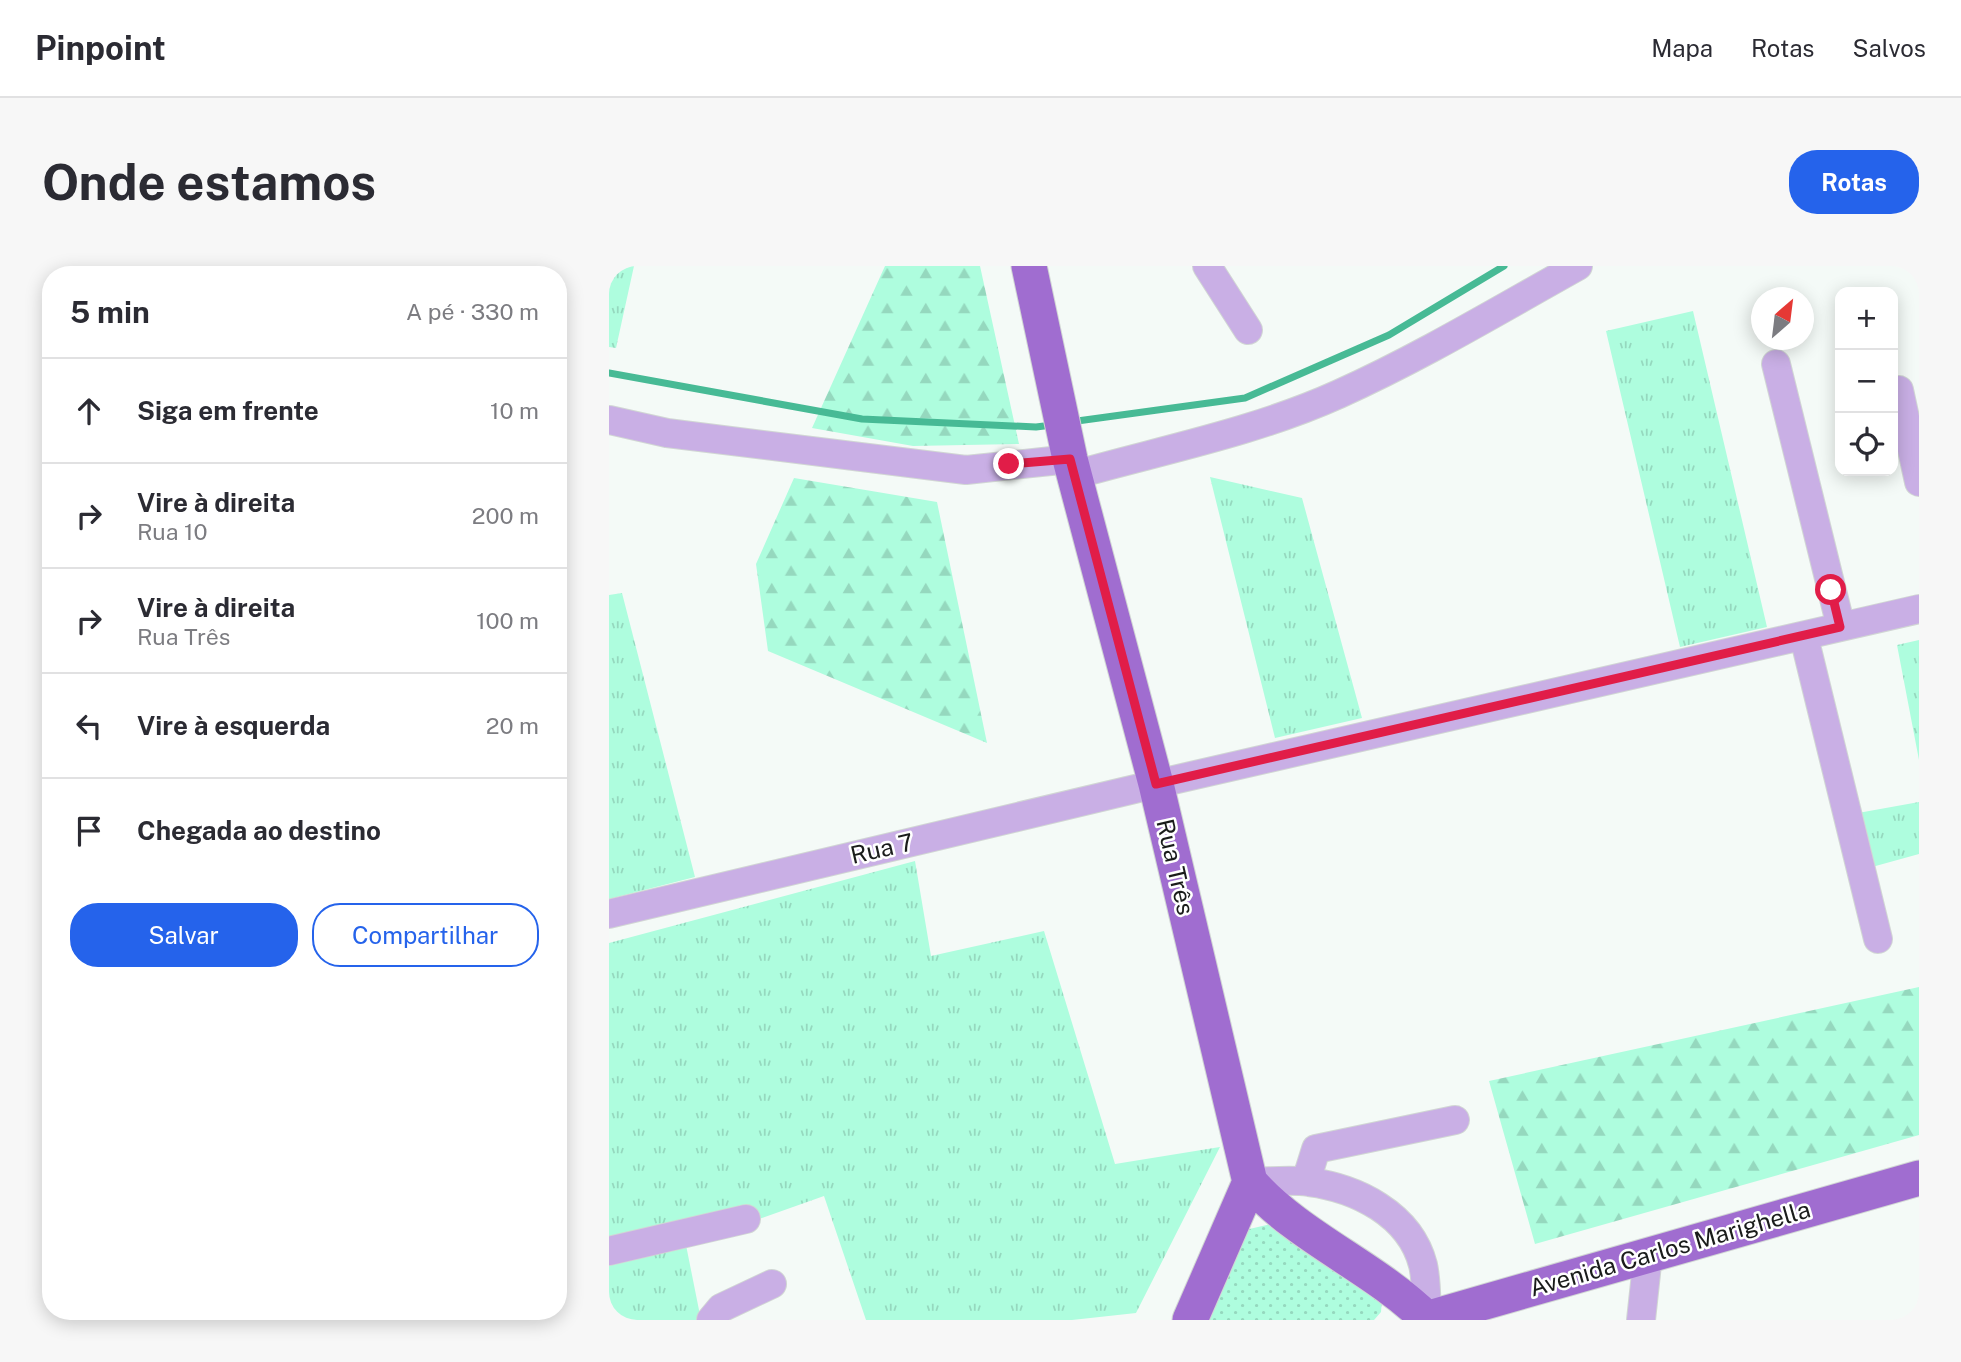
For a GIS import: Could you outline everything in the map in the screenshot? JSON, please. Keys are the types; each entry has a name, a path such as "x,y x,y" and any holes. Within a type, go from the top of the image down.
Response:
{"main road":[{"name":"Rua Três","path":"1029,266 1072,467 1156,784 1249,1182 1271,1207 1399,1291 1424,1319"},
{"name":"Avenida Carlos Marighella","path":"1424,1319 1919,1178"},
{"path":"1190,1320 1249,1182"}],"street":[{"path":"1207,266 1248,330"},
{"path":"609,420 667,433 966,470 1072,467 1284,416 1338,394 1413,357 1578,266"},
{"path":"1776,365 1840,627"},
{"path":"1899,390 1919,482"},
{"name":"Rua 7","path":"609,914 1156,784 1919,609"},
{"path":"1804,637 1878,939"},
{"path":"1307,1181 1317,1149 1455,1120"},
{"path":"1249,1182 1307,1181 1350,1191 1379,1206 1397,1221 1414,1243 1423,1265 1424,1319"},
{"path":"609,1251 746,1219"},
{"path":"1641,1320 1648,1255"},
{"path":"711,1320 721,1308 772,1284"}],"green space":[{"path":"609,266 634,266 616,348 609,347"},
{"path":"885,266 980,266 1019,444 913,446 812,428"},
{"path":"1693,311 1767,627 1680,647 1606,331"},
{"path":"1210,477 1302,498 1362,718 1275,738"},
{"path":"794,478 937,502 987,743 768,651 756,564"},
{"path":"622,593 695,877 609,899 609,595"},
{"path":"1919,640 1919,760 1897,645"},
{"path":"1919,802 1919,854 1872,867 1858,813"},
{"path":"915,861 931,956 1044,931 1115,1164 1220,1147 1136,1313 1072,1320 866,1320 824,1196 686,1245 701,1320 609,1320 609,943"},
{"path":"1919,987 1919,1135 1535,1244 1489,1081"},
{"path":"1271,1224 1382,1299 1381,1312 1374,1320 1207,1320 1245,1230"}],"waterway":[{"path":"1070,422 1245,398 1389,335 1504,266"},
{"path":"609,373 862,419 1036,427 1052,425"}],"route":[{"path":"1009,464 1070,459 1156,784 1840,627 1831,590"}]}
